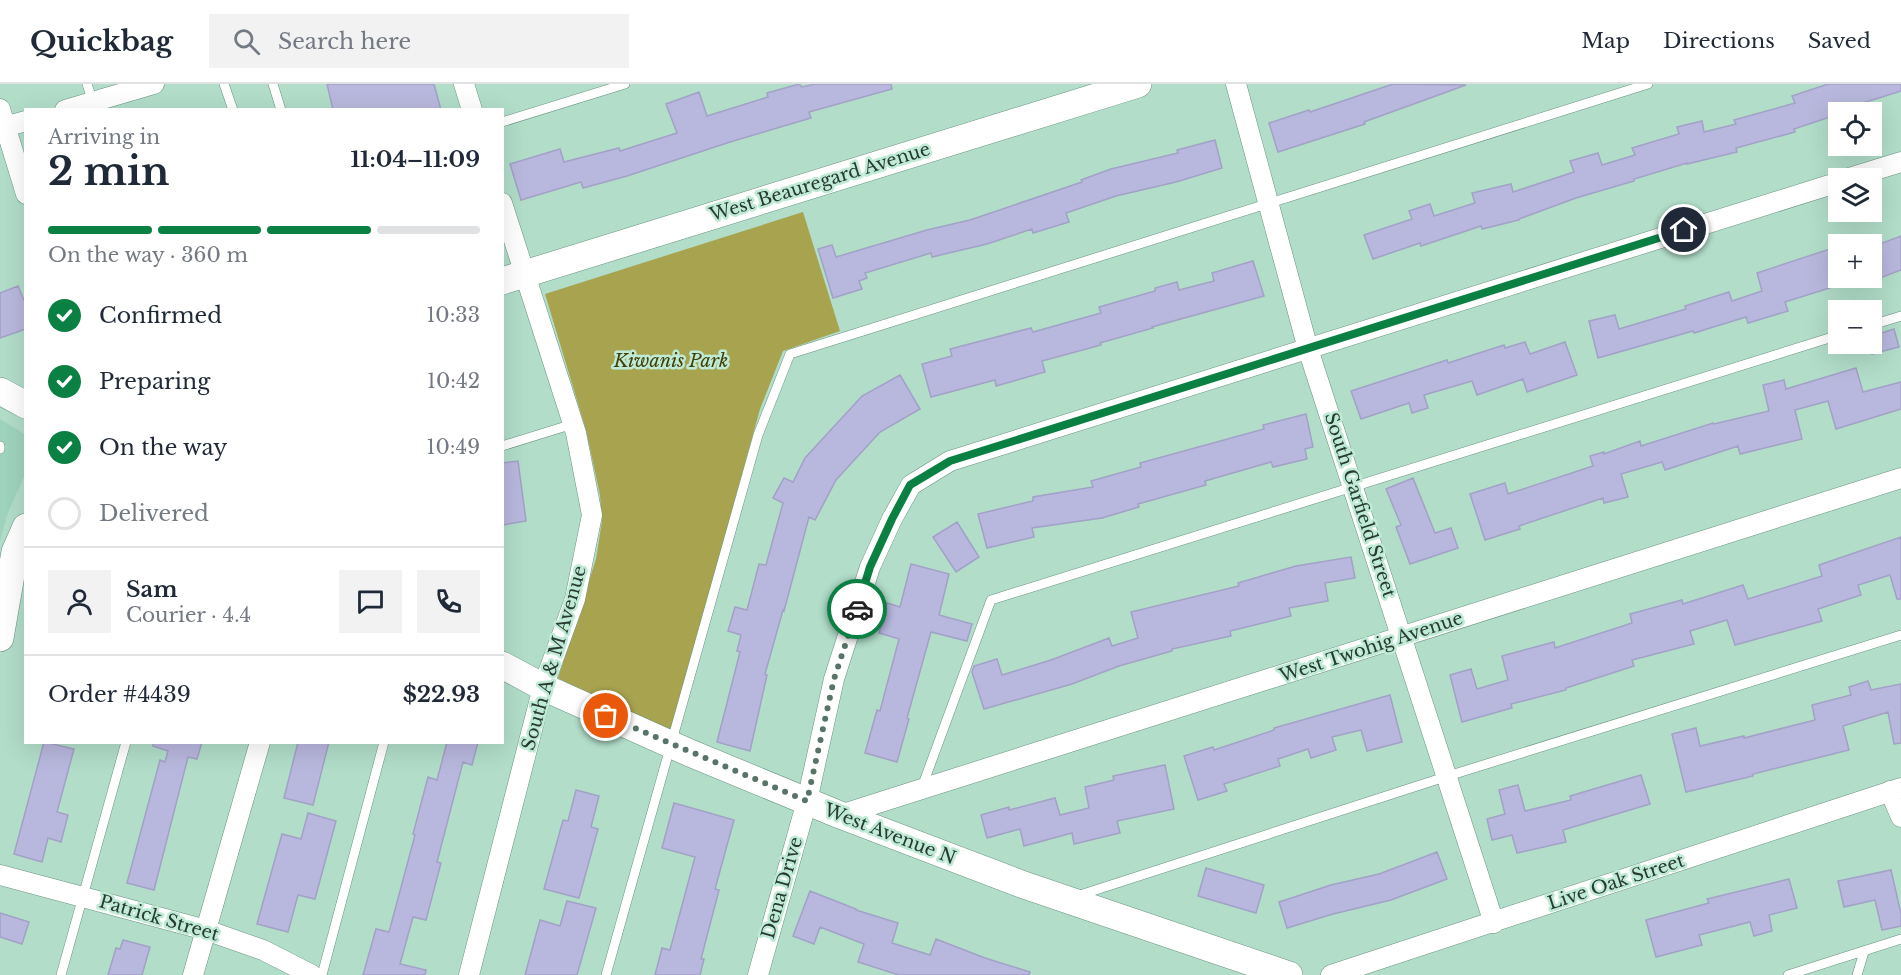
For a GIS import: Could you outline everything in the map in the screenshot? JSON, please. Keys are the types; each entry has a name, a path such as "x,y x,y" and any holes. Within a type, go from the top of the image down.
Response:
{"main road":[{"name":"West Beauregard Avenue","path":"514,277 1138,84"},
{"path":"0,392 24,404"},
{"path":"0,638 6,567 24,532"},
{"name":"West Avenue N","path":"504,666 543,687 670,744 840,815 1066,900 1289,975"}],"street":[{"path":"68,108 90,93 154,84"},
{"path":"464,84 471,108"},
{"name":"South Garfield Street","path":"1236,84 1308,349 1494,923"},
{"path":"24,121 2,121 24,188"},
{"path":"1882,168 1901,162"},
{"name":"Dena Drive","path":"759,975 807,801 834,679 870,567 910,485 950,461 1828,185"},
{"name":"South A & M Avenue","path":"469,975 543,687 575,599 592,515 573,424 514,277 504,215"},
{"name":"West Twohig Avenue","path":"840,815 1901,478"},
{"path":"193,975 259,744"},
{"path":"1895,789 1901,817"},
{"name":"Live Oak Street","path":"1331,975 1895,789"},
{"name":"Patrick Street","path":"0,875 206,930 263,950 312,975"}],"lane":[{"path":"224,84 232,108"},
{"path":"273,84 280,108"},
{"path":"504,121 624,84"},
{"path":"606,975 758,435 790,354 1648,84"},
{"path":"1882,322 1901,316"},
{"path":"921,789 991,600 1828,338"},
{"path":"504,445 573,424"},
{"path":"1066,900 1448,776 1901,635"},
{"path":"61,975 125,744"},
{"path":"322,975 383,744"},
{"path":"1788,975 1901,939"},
{"path":"1857,975 1864,952"}],"shaded area":[{"path":"0,419 24,434 24,476 7,515 0,541"}],"green space":[{"name":"Kiwanis Park","path":"803,212 840,331 783,351 760,409 669,738 558,678 596,559 602,521 600,495 586,430 545,294"}],"building":[{"path":"327,84 434,84 440,108 333,108"},
{"path":"799,84 802,87 815,84 891,84 892,89 809,112 811,118 627,176 583,188 581,182 521,200 510,164 560,149 564,162 619,148 620,151 677,133 666,104 699,92 707,116 768,97 767,93"},
{"path":"1393,84 1466,85 1364,122 1365,124 1278,152 1269,123 1309,110 1310,112"},
{"path":"1828,84 1901,84 1901,91 1866,102 1828,102 1828,118 1794,129 1795,132 1736,148 1737,152 1687,163 1634,179 1634,181 1576,198 1519,220 1482,229 1481,226 1373,259 1364,235 1412,219 1409,211 1430,204 1434,216 1475,203 1472,193 1511,184 1513,192 1574,172 1570,161 1598,153 1602,165 1635,155 1632,148 1679,134 1677,127 1702,121 1704,132 1736,124 1734,120 1795,103 1792,96"},
{"path":"1215,140 1222,168 1116,196 1066,213 1069,222 1033,233 1032,229 987,244 932,257 931,253 865,273 867,278 859,281 862,289 833,298 818,249 832,245 836,257 927,230 970,220 1082,182 1081,180 1111,169 1178,153 1177,150"},
{"path":"1901,236 1901,270 1882,277 1882,243"},
{"path":"1828,250 1829,288 1785,302 1788,311 1748,323 1746,317 1598,358 1589,321 1615,315 1619,329 1686,309 1685,306 1729,292 1732,301 1762,291 1757,273"},
{"path":"1253,261 1264,296 1042,361 1045,372 996,386 995,380 931,397 922,364 952,356 950,349 1031,328 1033,332 1101,313 1099,307 1155,291 1155,288 1177,282 1179,290 1214,281 1212,273"},
{"path":"18,286 24,300 24,330 0,338 0,293"},
{"path":"1894,329 1899,347 1882,351 1882,333"},
{"path":"1525,342 1530,354 1565,342 1577,375 1527,392 1523,379 1477,395 1472,381 1424,395 1428,408 1412,413 1409,403 1361,419 1351,391 1447,360 1448,363 1504,345 1505,348"},
{"path":"1856,368 1863,392 1901,382 1901,409 1836,429 1828,401 1795,410 1802,439 1740,454 1738,446 1665,470 1662,462 1621,474 1628,497 1604,503 1603,498 1485,540 1470,494 1505,483 1508,494 1593,466 1590,456 1604,452 1604,454 1640,441 1641,446 1713,423 1769,411 1763,385 1784,380 1786,389"},
{"path":"900,375 920,409 880,432 836,480 815,520 809,517 765,674 767,675 750,751 717,742 740,652 737,651 741,635 728,631 735,607 747,610 759,564 766,565 783,503 773,498 784,478 793,482 805,458 862,396"},
{"path":"1306,414 1313,447 1305,449 1307,459 1273,467 1271,462 1205,481 1206,485 1138,504 1139,507 1102,518 1032,528 1034,537 987,548 978,514 1033,501 1033,497 1093,487 1091,481 1141,467 1140,463 1264,429 1263,425"},
{"path":"518,461 526,521 504,525 504,463"},
{"path":"1413,478 1435,533 1451,528 1458,548 1410,564 1396,527 1401,525 1386,489"},
{"path":"957,522 979,557 956,572 933,537"},
{"path":"1901,537 1901,599 1897,599 1890,575 1858,585 1861,595 1818,609 1822,621 1735,645 1727,620 1690,631 1694,644 1632,660 1634,666 1566,688 1566,690 1511,704 1512,708 1462,722 1450,675 1471,669 1477,689 1508,680 1502,656 1554,642 1555,648 1632,623 1630,614 1682,600 1683,604 1743,585 1748,599 1822,576 1819,565"},
{"path":"1351,557 1355,578 1325,583 1328,601 1289,608 1291,616 1230,631 1231,636 1172,649 1172,651 1119,666 1072,684 984,709 972,672 974,666 997,659 1002,675 1051,660 1109,638 1112,646 1138,638 1131,612 1239,586 1238,583 1296,566"},
{"path":"911,564 949,574 939,615 972,624 967,641 931,632 897,762 865,753 877,710 880,711 899,639 879,633 887,603 900,607"},
{"path":"1868,681 1871,690 1901,684 1901,743 1894,744 1888,712 1843,726 1849,750 1686,792 1672,734 1696,728 1700,746 1744,736 1744,738 1815,720 1812,705 1851,695 1849,687"},
{"path":"1390,695 1402,742 1367,751 1361,730 1332,737 1336,750 1311,758 1308,749 1278,759 1280,766 1224,784 1227,791 1198,800 1184,756 1213,747 1214,750 1274,730 1274,728"},
{"path":"43,744 74,749 57,812 68,815 61,842 48,838 42,862 14,854"},
{"path":"153,744 201,744 197,759 188,757 154,890 127,883 160,760 165,762 168,751 153,746"},
{"path":"298,744 328,744 313,805 284,798"},
{"path":"446,744 477,744 472,765 463,762 437,862 441,863 426,920 413,917 400,964 426,970 425,975 363,975 376,929 389,932 428,777 437,780"},
{"path":"1165,765 1174,809 1117,821 1120,833 1074,844 1072,833 1024,846 1020,829 987,838 981,815 1055,798 1060,815 1089,808 1085,787 1114,780 1113,776"},
{"path":"1641,775 1650,804 1563,830 1566,842 1517,853 1512,835 1492,840 1487,819 1505,814 1499,790 1518,785 1525,811 1571,800 1570,796"},
{"path":"576,790 599,796 591,827 598,829 579,898 544,889 563,820 568,821"},
{"path":"674,803 734,820 715,889 719,890 701,959 704,959 700,975 655,975 662,948 670,950 695,857 662,848"},
{"path":"308,813 336,821 315,899 298,895 288,932 257,924 282,834 301,839"},
{"path":"1437,852 1447,879 1391,900 1287,928 1279,902 1331,885 1379,874"},
{"path":"1206,868 1264,885 1256,913 1198,896"},
{"path":"1891,870 1901,914 1901,926 1882,930 1875,900 1844,907 1838,881"},
{"path":"1789,879 1797,908 1769,915 1772,931 1754,936 1750,922 1699,935 1702,945 1656,957 1646,920 1709,903 1707,899"},
{"path":"810,891 856,910 898,923 892,943 930,955 936,939 1030,972 1029,975 899,975 858,962 864,944 820,927 814,944 793,936"},
{"path":"567,901 596,908 577,975 525,975 540,920 560,926"},
{"path":"0,913 29,922 22,944 0,937"},
{"path":"123,940 150,947 142,975 108,975 116,948 120,949"}],"way so far":[{"path":"606,716 807,801 834,679 857,609"}],"route":[{"path":"857,609 870,567 910,485 950,461 1684,230"}]}
